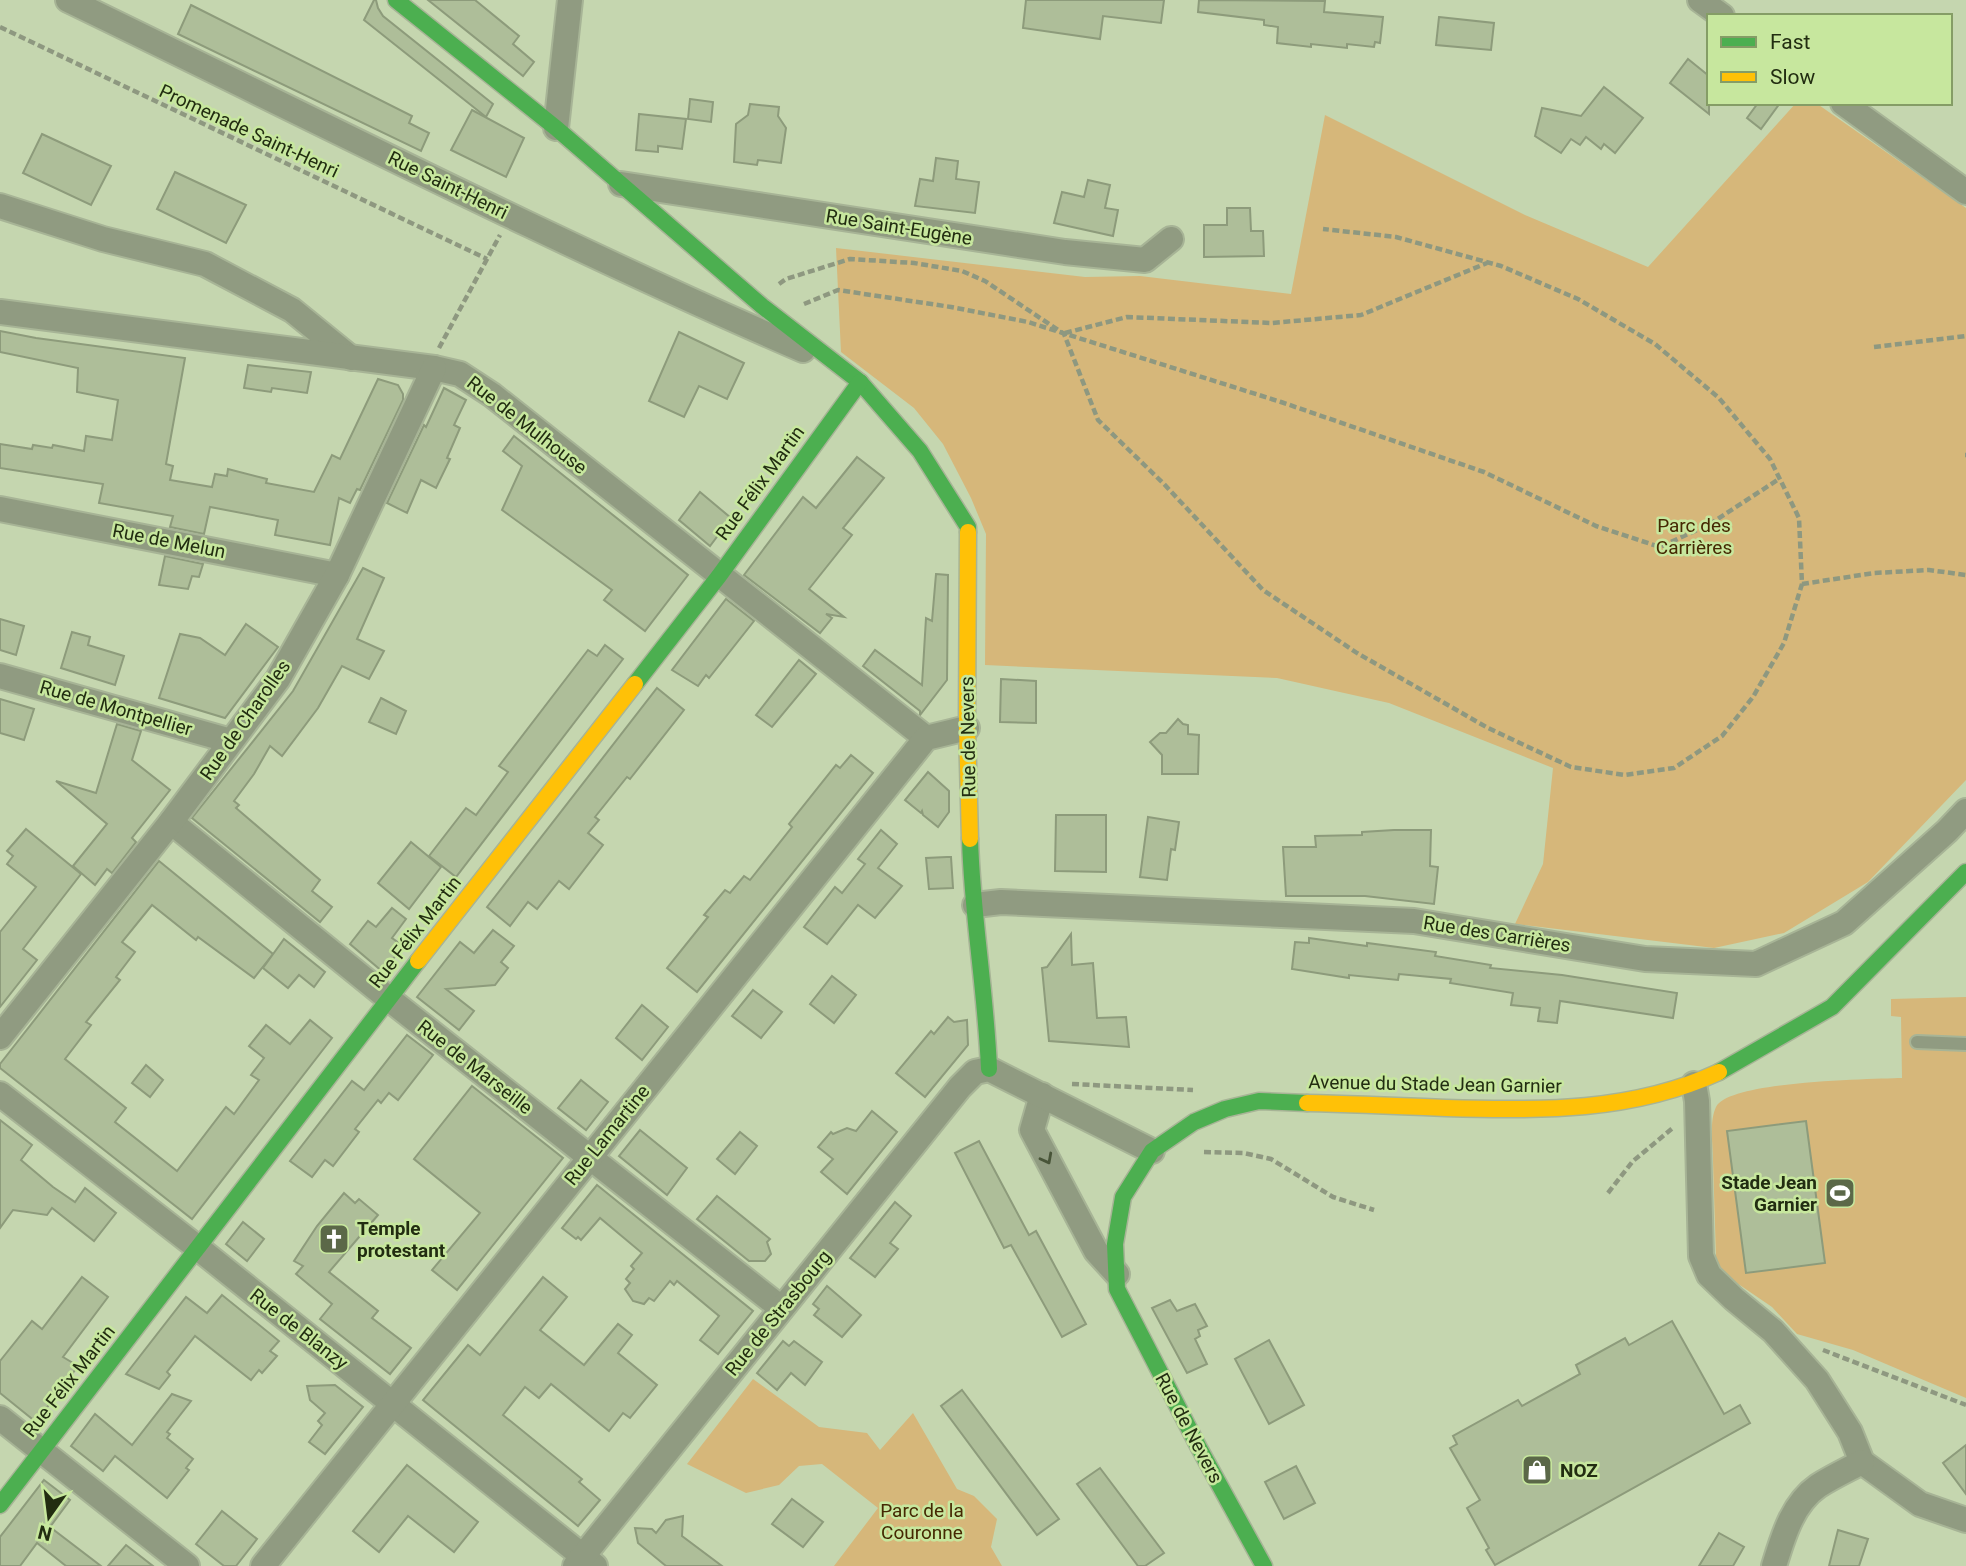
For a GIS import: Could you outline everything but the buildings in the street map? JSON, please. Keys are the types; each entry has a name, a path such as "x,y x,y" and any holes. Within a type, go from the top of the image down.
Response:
{"street":[{"name":"Rue Saint-Henri","path":"68,0 510,216 693,302 833,362"},
{"path":"396,0 556,128 756,300 860,382"},
{"path":"556,128 570,0"},
{"path":"1700,0 1719,14"},
{"path":"1846,105 1966,192"},
{"name":"Rue Saint-Eugène","path":"620,184 1065,252 1145,260 1171,239"},
{"path":"0,206 103,239 205,264 292,310 351,358"},
{"name":"Rue de Mulhouse","path":"0,312 460,374 492,396 926,738"},
{"name":"Rue de Charolles","path":"0,1037 171,822 278,679 337,575 431,368"},
{"name":"Rue Félix Martin","path":"0,1505 719,576 860,382"},
{"name":"Rue de Nevers","path":"860,382 920,451 968,527 967,728 971,868 987,1022 989,1069"},
{"name":"Rue de Melun","path":"0,509 337,575"},
{"name":"Rue de Montpellier","path":"0,676 231,741"},
{"path":"926,738 967,728"},
{"name":"Rue Lamartine","path":"263,1566 926,738"},
{"name":"Rue des Carrières","path":"975,905 1001,902 1414,920 1644,959 1756,964 1844,923 1966,811"},
{"name":"Rue de Marseille","path":"171,822 389,999 781,1308"},
{"name":"Avenue du Stade Jean Garnier","path":"1117,1281 1115,1244 1123,1197 1152,1151 1194,1122 1225,1109 1259,1101 1516,1110 1573,1108 1620,1103 1694,1084 1720,1072 1832,1007 1966,872"},
{"path":"989,1069 1152,1151"},
{"name":"Rue de Strasbourg","path":"584,1563 781,1308 960,1087 975,1072 989,1069"},
{"path":"1694,1084 1701,1256 1709,1275 1773,1331 1816,1380 1850,1432 1861,1462 1920,1504 1966,1520"},
{"name":"Rue de Blanzy","path":"0,1094 393,1403 584,1563"},
{"name":"Rue de Nevers","path":"1042,1095 1032,1130 1096,1251 1117,1281 1198,1446 1264,1566"},
{"path":"0,1418 187,1566"},
{"path":"1774,1566 1794,1513 1805,1498 1818,1487 1861,1462"}],"lane":[{"path":"1917,1042 1966,1044"}],"path":[{"name":"Promenade Saint-Henri","path":"0,27 487,259"},
{"path":"431,368 510,216"},
{"path":"756,300 786,279 850,259 914,263 962,271 985,281 1065,334 1098,420 1164,484 1263,590 1357,653 1488,727 1572,767 1625,775 1674,768 1722,736 1753,697 1784,643 1802,584 1799,518 1770,459 1719,398 1655,344 1578,299 1487,263 1396,237 1323,229"},
{"path":"1065,334 1128,317 1272,323 1360,315 1487,263"},
{"path":"838,290 1028,322 1281,401 1484,472 1596,526 1660,547 1710,524 1779,479"},
{"path":"1874,347 1966,336"},
{"path":"1802,584 1874,573 1929,570 1966,575"},
{"path":"1071,1084 1199,1090"},
{"path":"1608,1193 1633,1161 1674,1127 1697,1116"},
{"path":"1203,1152 1244,1153 1271,1159 1333,1197 1374,1210"},
{"path":"1811,1346 1966,1405"}],"green space":[{"name":"Parc des Carrières","path":"1794,105 1819,105 1966,208 1966,780 1868,882 1784,933 1714,948 1515,924 1543,864 1553,768 1389,703 1277,678 985,665 986,534 943,444 914,408 841,352 836,248 1085,277 1140,276 1291,294 1325,115 1525,215 1648,267"},
{"name":"Stade Jean Garnier","path":"1966,997 1966,1398 1853,1350 1797,1334 1772,1307 1728,1277 1716,1257 1712,1134 1716,1107 1726,1098 1746,1092 1802,1083 1902,1078 1901,1017 1891,1016 1891,999"},
{"name":"Parc de la Couronne","path":"753,1379 819,1427 867,1433 880,1450 913,1413 957,1489 974,1496 997,1519 991,1547 1002,1566 834,1566 878,1508 822,1464 799,1466 779,1485 746,1493 687,1464"}],"traffic: fast":[{"path":"396,0 556,128 762,306 860,382 920,451 968,527 968,532"},
{"path":"635,684 719,576 860,382"},
{"path":"970,839 989,1069"},
{"path":"1719,1072 1832,1007 1966,872"},
{"path":"0,1505 418,961"},
{"path":"1264,1566 1117,1289 1115,1244 1123,1197 1152,1151 1194,1122 1225,1109 1259,1101 1307,1103"}],"traffic: slow":[{"path":"968,532 967,728 970,839"},
{"path":"418,961 635,684"},
{"path":"1307,1103 1481,1109 1585,1106 1653,1095 1719,1072"}],"place":[{"name":"Stade Jean Garnier","path":"1840,1193"},
{"name":"Temple protestant","path":"334,1239"},
{"name":"NOZ","path":"1537,1470"}]}
